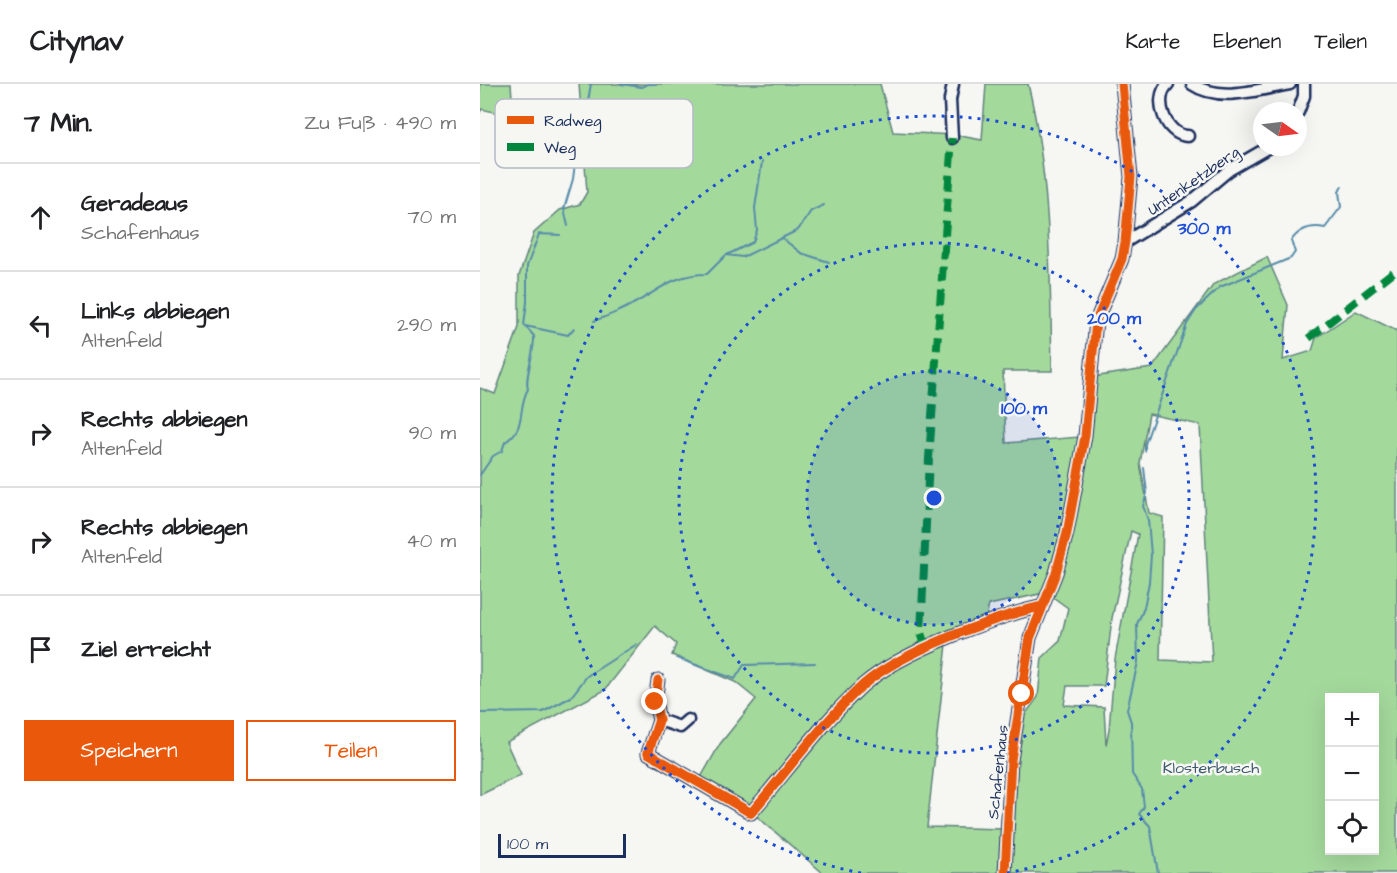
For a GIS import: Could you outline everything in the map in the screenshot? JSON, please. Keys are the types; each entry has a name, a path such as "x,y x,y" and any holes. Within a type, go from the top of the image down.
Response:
{"street":[{"path":"952,138 950,100 953,84"},
{"path":"1122,84 1131,177 1125,242"},
{"path":"1168,84 1162,98 1164,117 1173,132 1179,136 1188,136"},
{"path":"1192,84 1211,92 1232,94 1290,84"},
{"path":"1302,102 1304,84"},
{"name":"Untenketzberg","path":"1125,242 1192,201 1229,170 1253,156"},
{"name":"Schafenhaus","path":"1005,873 1013,749 1030,638 1056,573 1080,472 1096,321 1122,259 1125,242"},
{"path":"658,680 655,702 659,720 648,753 751,813 833,716 869,681 926,648 1009,613 1043,606"},
{"path":"659,720 680,727 688,720"}],"green space":[{"path":"480,84 511,84 512,99 495,99 495,112 482,109 480,112"},
{"path":"579,84 880,84 893,132 955,135 982,140 986,84 1028,84 1036,119 1045,191 1050,263 1052,371 1003,371 1006,443 1080,437 1071,494 1044,593 989,605 986,618 948,635 927,827 1003,829 1003,873 823,873 747,808 700,779 720,744 756,699 735,682 672,655 676,644 655,626 605,690 506,742 521,775 480,795 480,388 495,394 519,327 519,276 534,233 560,210 580,204 587,192 585,168 693,168 693,99 580,99"},
{"name":"Klosterbusch","path":"1267,257 1288,305 1283,360 1312,351 1316,338 1356,311 1397,331 1397,873 1008,873 1017,748 1024,716 1038,697 1042,658 1060,641 1068,608 1050,595 1088,454 1093,377 1152,368 1214,284","holes":["1149,414 1200,425 1212,662 1160,660 1163,517 1149,513 1140,463","1131,531 1138,534 1115,659 1106,745 1104,707 1064,705 1067,686 1104,686 1112,618"]}],"waterway":[{"path":"588,99 591,84"},
{"path":"621,84 642,87 648,84"},
{"path":"649,84 655,84"},
{"path":"727,255 753,242 757,230 755,208 762,162"},
{"path":"568,226 564,209 574,168"},
{"path":"1145,451 1145,444 1187,324 1196,310 1220,287 1291,258 1295,252 1291,241 1294,237 1306,228 1325,228 1341,207 1339,192 1342,186"},
{"path":"594,321 624,309 676,280 707,274 726,255 743,257 798,230 811,211 824,205"},
{"path":"480,475 493,456 502,451 505,442 516,431 528,389 527,378 534,336 524,325 527,302 527,266 539,234 560,235"},
{"path":"782,238 801,253 829,262"},
{"path":"525,326 568,335 574,328"},
{"path":"1144,468 1147,493 1143,506 1148,520 1151,555 1144,608 1137,624 1138,662 1127,710 1131,722 1132,774 1142,789 1144,807 1139,814 1150,826 1158,873"},
{"path":"480,713 543,712 571,697 587,676 637,644"},
{"path":"677,658 735,679 744,665 815,663"}],"marked path":[{"path":"926,648 921,633 929,458 952,138"},
{"path":"1309,338 1397,269"}],"cycle path":[{"path":"1005,873 1011,760 1030,638 1056,573 1067,533 1085,436 1096,321 1122,259 1125,242 1131,177 1122,84"},
{"path":"658,680 655,702 659,720 648,753 751,813 833,715 863,685 900,660 949,637 1000,618 1043,606"}],"route":[{"path":"655,702 659,720 648,753 751,813 826,724 869,681 926,648 1009,613 1043,606 1030,638 1022,694"}]}
